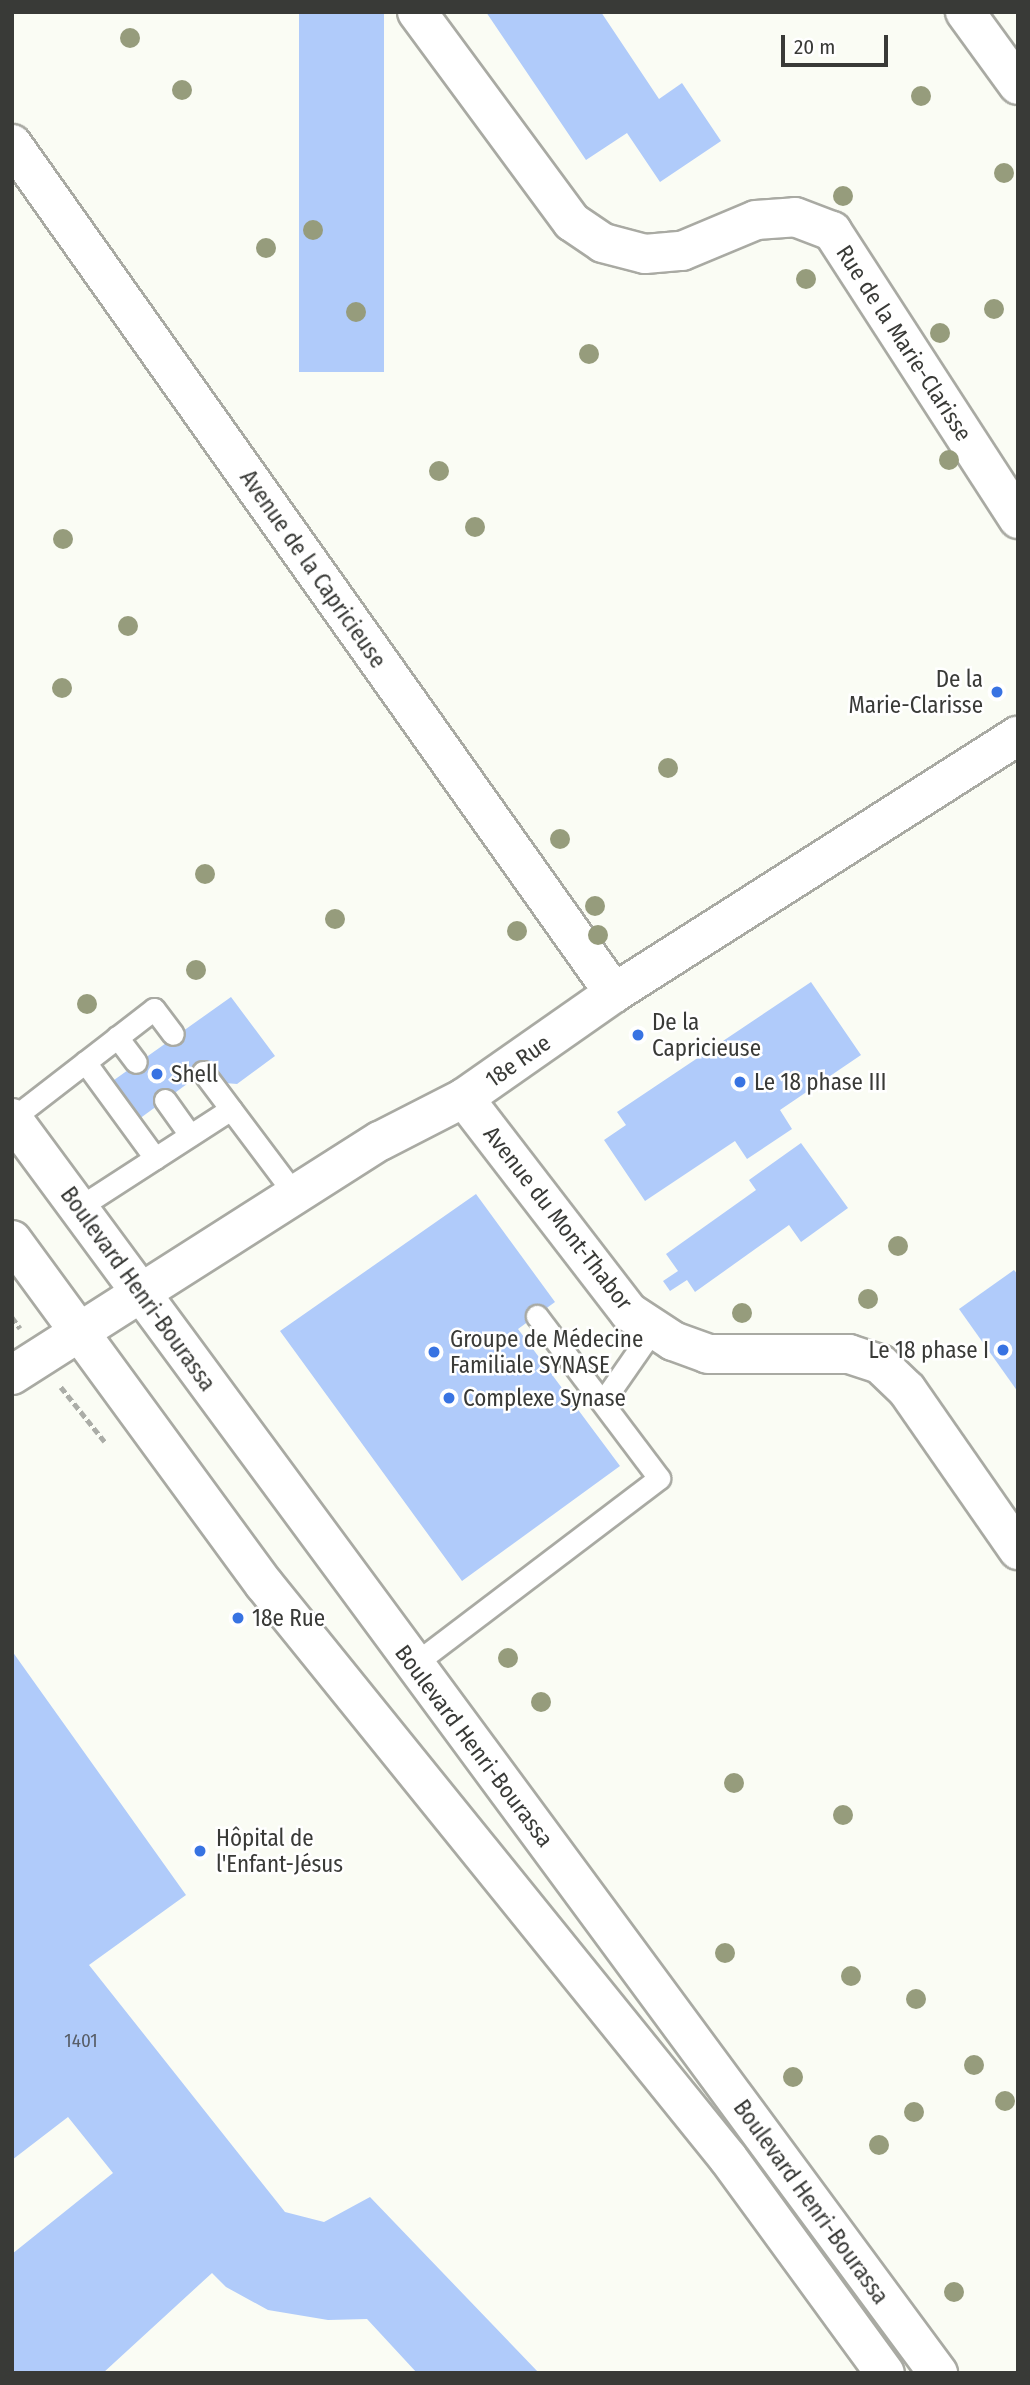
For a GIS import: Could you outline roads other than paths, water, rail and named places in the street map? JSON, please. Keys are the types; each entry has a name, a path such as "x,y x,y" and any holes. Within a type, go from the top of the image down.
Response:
{"main road":[{"name":"Rue de la Marie-Clarisse","path":"417,12 572,222 603,243 645,254 682,251 755,220 795,217 832,231 1018,519"},
{"path":"965,12 1018,85"},
{"name":"Avenue de la Capricieuse","path":"12,144 614,993"},
{"name":"18e Rue","path":"12,1375 142,1296 380,1141 464,1098 614,993 1018,736"},
{"name":"Avenue du Mont-Thabor","path":"464,1098 629,1312 654,1328 708,1354 849,1354 880,1364 907,1390 1018,1550"},
{"name":"Boulevard Henri-Bourassa","path":"13,1118 413,1665 938,2373"},
{"name":"Boulevard Henri-Bourassa","path":"12,1240 264,1584 728,2158 885,2373"}],"lane":[{"path":"13,1118 154,1009 173,1034"},
{"path":"117,1037 136,1062"},
{"path":"85,1062 155,1158"},
{"path":"203,1072 296,1196"},
{"path":"165,1100 190,1135"},
{"path":"78,1208 231,1109"},
{"path":"413,1665 659,1478 604,1400 537,1316"},
{"path":"604,1400 654,1328"}],"place":[{"name":"De la Marie-Clarisse","path":"997,692"},
{"name":"De la Capricieuse","path":"638,1035"},
{"name":"Shell","path":"157,1074"},
{"name":"Le 18 phase III","path":"740,1082"},
{"name":"Le 18 phase I","path":"1003,1350"},
{"name":"Groupe de Médecine Familiale SYNASE","path":"434,1352"},
{"name":"Complexe Synase","path":"449,1398"},
{"name":"18e Rue","path":"238,1618"},
{"name":"Hôpital de l'Enfant-Jésus","path":"200,1851"}]}
